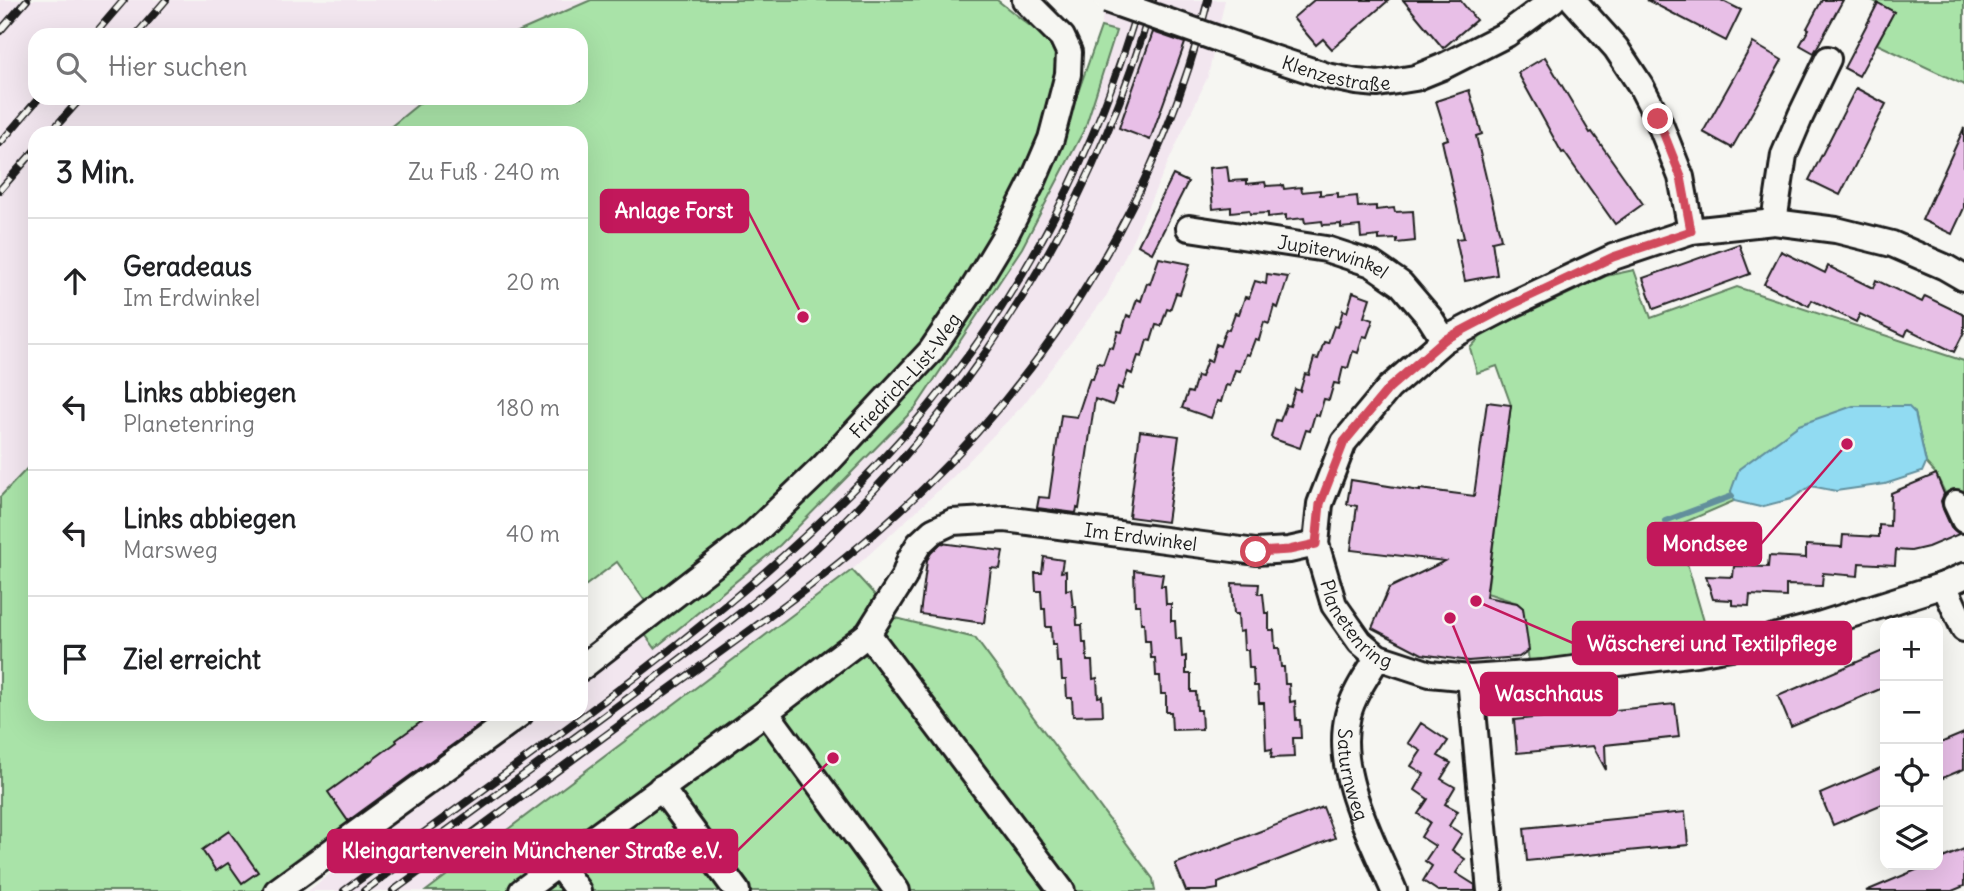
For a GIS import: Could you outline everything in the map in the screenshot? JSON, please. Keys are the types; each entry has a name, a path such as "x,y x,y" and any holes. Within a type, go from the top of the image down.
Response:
{"street":[{"name":"Friedrich-List-Weg","path":"588,663 751,537 823,467 931,351 964,302 1006,234 1033,181 1051,139 1068,74 1069,52 1062,37 1025,0"},
{"name":"Klenzestraße","path":"1107,0 1327,76 1378,84 1415,78 1442,67 1507,34 1553,0"},
{"path":"1573,0 1616,48 1641,86 1658,119 1681,177 1691,231"},
{"path":"1774,222 1784,155 1829,59"},
{"name":"Planetenring","path":"1954,580 1819,625 1743,645 1543,673 1470,678 1430,674 1378,657 1360,642 1334,605 1316,544 1320,504 1344,442 1389,388 1444,340 1613,257 1691,231 1774,222 1836,230 1892,244 1964,278"},
{"name":"Jupiterwinkel","path":"1189,228 1326,249 1372,264 1401,284 1430,318 1444,340"},
{"name":"Im Erdwinkel","path":"868,634 904,577 919,544 933,531 952,522 1005,519 1256,552 1289,550 1316,544"},
{"path":"1954,580 1964,629"},
{"path":"522,891 868,634 1062,891"},
{"name":"Saturnweg","path":"1378,657 1348,714 1344,749 1357,803 1394,891"},
{"path":"1470,678 1489,891"},
{"path":"766,712 897,891"},
{"path":"277,891 510,721"},
{"path":"661,788 737,891"},
{"path":"558,864 578,891"}],"shaded area":[{"path":"0,0 591,0 527,28 28,28 28,105 417,105 392,126 28,126 28,467 0,497"},
{"path":"1105,0 1225,0 1208,76 1107,295 1023,405 950,480 852,570 426,891 308,891 524,721 588,721 588,672 1036,198 1101,27"}],"green space":[{"path":"591,0 997,0 1057,47 1050,111 1026,176 964,287 928,339 748,530 650,608 617,562 588,584 588,126 392,126 417,105 588,105 588,28 527,28"},
{"path":"1872,0 1964,0 1964,85 1877,44 1894,12"},
{"path":"1101,27 1116,31 1085,128 1022,248 916,407 780,545 655,648 644,633 813,490 1036,198"},
{"path":"1634,270 1651,318 1737,287 1964,361 1964,499 1950,503 1936,474 1926,463 1915,413 1731,491 1734,501 1676,526 1710,642 1529,663 1523,608 1517,603 1487,593 1511,405 1497,366 1477,373 1470,348 1483,334 1606,276"},
{"path":"28,467 28,721 490,721 493,726 263,891 0,891 0,497"},
{"path":"852,570 896,618 975,638 1153,879 1155,891 426,891"}],"water":[{"path":"1853,406 1908,406 1915,413 1926,463 1922,472 1885,484 1836,491 1811,486 1791,499 1760,507 1734,501 1731,491 1739,469 1799,425"}],"building":[{"path":"1314,0 1389,0 1332,49 1323,39 1316,45 1293,18"},
{"path":"1403,0 1460,0 1476,20 1443,48"},
{"path":"1647,0 1721,0 1741,10 1726,41"},
{"path":"1822,0 1843,0 1814,53 1800,45"},
{"path":"1878,3 1894,12 1859,76 1844,68"},
{"path":"1153,32 1185,43 1150,140 1119,128"},
{"path":"1753,43 1782,60 1732,148 1703,132"},
{"path":"1545,57 1590,133 1592,132 1643,204 1615,224 1564,152 1562,153 1518,73"},
{"path":"1856,88 1886,104 1840,195 1809,180"},
{"path":"1469,90 1482,134 1476,136 1501,239 1492,241 1497,275 1465,281 1456,239 1464,238 1442,141 1448,139 1436,101"},
{"path":"1964,128 1964,208 1952,234 1922,220"},
{"path":"1227,166 1229,181 1247,180 1247,184 1265,182 1266,186 1283,185 1284,189 1301,187 1302,192 1320,190 1320,195 1338,193 1338,198 1357,196 1358,207 1376,206 1376,210 1394,208 1395,212 1413,211 1415,241 1397,243 1397,239 1379,240 1379,236 1361,238 1360,226 1341,228 1341,224 1323,225 1322,221 1305,223 1304,218 1286,220 1286,215 1268,217 1268,213 1250,214 1249,210 1231,212 1231,207 1213,209 1209,168"},
{"path":"1173,175 1188,182 1152,253 1138,245"},
{"path":"1739,244 1750,274 1654,309 1643,278"},
{"path":"1781,251 1825,273 1828,266 1873,288 1876,280 1922,302 1925,296 1964,315 1964,332 1954,352 1908,329 1905,336 1860,314 1856,322 1812,300 1809,306 1764,284"},
{"path":"1159,258 1190,264 1180,294 1176,293 1161,326 1156,325 1151,341 1147,340 1142,357 1138,356 1132,374 1128,372 1122,389 1118,387 1113,405 1095,399 1079,509 1077,508 1076,513 1037,508 1039,497 1049,498 1061,415 1077,417 1090,378 1093,379 1098,363 1103,364 1109,347 1113,348 1118,331 1122,332 1127,315 1131,317 1137,299 1141,301"},
{"path":"1267,274 1288,277 1278,308 1274,306 1269,324 1264,322 1259,340 1255,339 1240,371 1235,370 1230,386 1226,385 1221,402 1217,401 1211,418 1182,408 1188,392 1192,393 1197,376 1201,377 1207,360 1211,362 1216,344 1220,346 1235,313 1239,314 1245,297 1249,298 1255,281 1266,284"},
{"path":"1353,292 1370,298 1364,317 1373,320 1367,337 1363,336 1358,353 1353,351 1348,368 1343,367 1339,384 1334,383 1329,400 1324,399 1319,416 1315,414 1310,431 1306,430 1300,448 1274,439 1271,437 1276,420 1280,421 1286,405 1290,406 1295,389 1300,391 1314,358 1318,359 1324,342 1328,343 1334,326 1338,327 1343,310 1347,312"},
{"path":"1487,402 1511,405 1486,597 1517,603 1523,608 1529,650 1519,657 1468,661 1422,654 1372,628 1389,588 1445,561 1351,550 1357,506 1347,504 1351,480 1474,496"},
{"path":"1140,431 1179,436 1167,522 1129,517"},
{"path":"1936,474 1944,494 1941,501 1943,509 1951,527 1959,534 1928,547 1911,551 1896,550 1895,565 1859,563 1858,576 1823,573 1822,586 1786,585 1786,597 1750,595 1749,606 1732,605 1732,600 1713,599 1706,576 1733,577 1734,566 1768,567 1769,556 1806,558 1806,545 1842,547 1843,535 1879,537 1879,525 1890,526 1891,493"},
{"path":"941,543 1003,551 1000,569 991,568 984,623 920,614 927,560"},
{"path":"1044,557 1063,560 1061,572 1066,571 1066,590 1071,589 1077,625 1082,625 1087,661 1092,661 1093,679 1097,678 1098,697 1102,696 1103,715 1073,716 1072,698 1067,698 1061,662 1057,662 1056,645 1052,645 1051,627 1046,627 1041,591 1036,591 1035,573 1042,573"},
{"path":"1134,570 1163,574 1161,586 1165,586 1166,604 1171,604 1171,621 1175,621 1176,639 1181,639 1182,657 1186,656 1186,674 1191,674 1191,692 1196,692 1202,729 1172,730 1171,712 1166,712 1166,694 1161,694 1160,676 1156,676 1150,641 1145,641 1140,605 1135,605"},
{"path":"1232,583 1259,584 1258,594 1263,594 1265,613 1269,613 1269,630 1274,630 1275,648 1279,648 1285,684 1289,684 1290,702 1295,701 1296,720 1300,720 1301,738 1293,738 1294,757 1271,758 1272,749 1266,750 1264,703 1259,703 1253,668 1249,668 1248,650 1244,650 1243,631 1239,632 1238,614 1234,614"},
{"path":"1880,652 1880,689 1791,727 1778,696"},
{"path":"1675,704 1679,737 1605,745 1606,770 1593,746 1517,753 1514,720"},
{"path":"422,721 485,721 348,821 328,792 397,742 396,740"},
{"path":"1421,723 1448,741 1438,756 1451,763 1441,779 1455,787 1445,804 1458,811 1449,826 1462,834 1452,850 1465,859 1456,873 1475,885 1475,891 1438,891 1423,881 1432,866 1425,861 1435,846 1421,837 1430,822 1418,814 1428,799 1415,790 1424,774 1411,766 1421,751 1408,743"},
{"path":"1964,733 1964,769 1943,778 1943,744"},
{"path":"1880,768 1880,805 1833,825 1820,794"},
{"path":"1323,807 1335,838 1218,883 1218,889 1186,891 1175,864"},
{"path":"1685,812 1688,845 1527,861 1524,828"},
{"path":"229,831 258,872 242,883 228,863 216,871 202,850"},
{"path":"1964,849 1964,886 1952,891 1866,891 1916,870 1943,870 1943,858"}],"waterway":[{"path":"1665,521 1732,496"}],"railway":[{"path":"0,31 27,0"},
{"path":"100,28 124,0"},
{"path":"142,28 166,0"},
{"path":"588,712 720,610 808,533 891,450 964,361 1028,264 1056,214 1103,109 1140,0"},
{"path":"364,891 744,610 810,554 886,477 937,417 985,354 1028,288 1066,220 1100,149 1129,75 1153,0"},
{"path":"393,891 827,573 892,518 973,437 1062,325 1134,202 1188,69 1208,0"},
{"path":"0,143 33,105"},
{"path":"56,126 75,105"},
{"path":"0,190 28,158"},
{"path":"344,891 577,721"}],"place":[{"name":"Anlage Forst","path":"803,317"},
{"name":"Mondsee","path":"1847,444"},
{"name":"Wäscherei und Textilpflege","path":"1476,601"},
{"name":"Waschhaus","path":"1450,618"},
{"name":"Kleingartenverein Münchener Straße e.V.","path":"833,758"}],"route":[{"path":"1256,552 1289,550 1316,544 1320,504 1344,442 1389,388 1444,340 1613,257 1691,231 1681,177 1658,119"}]}
